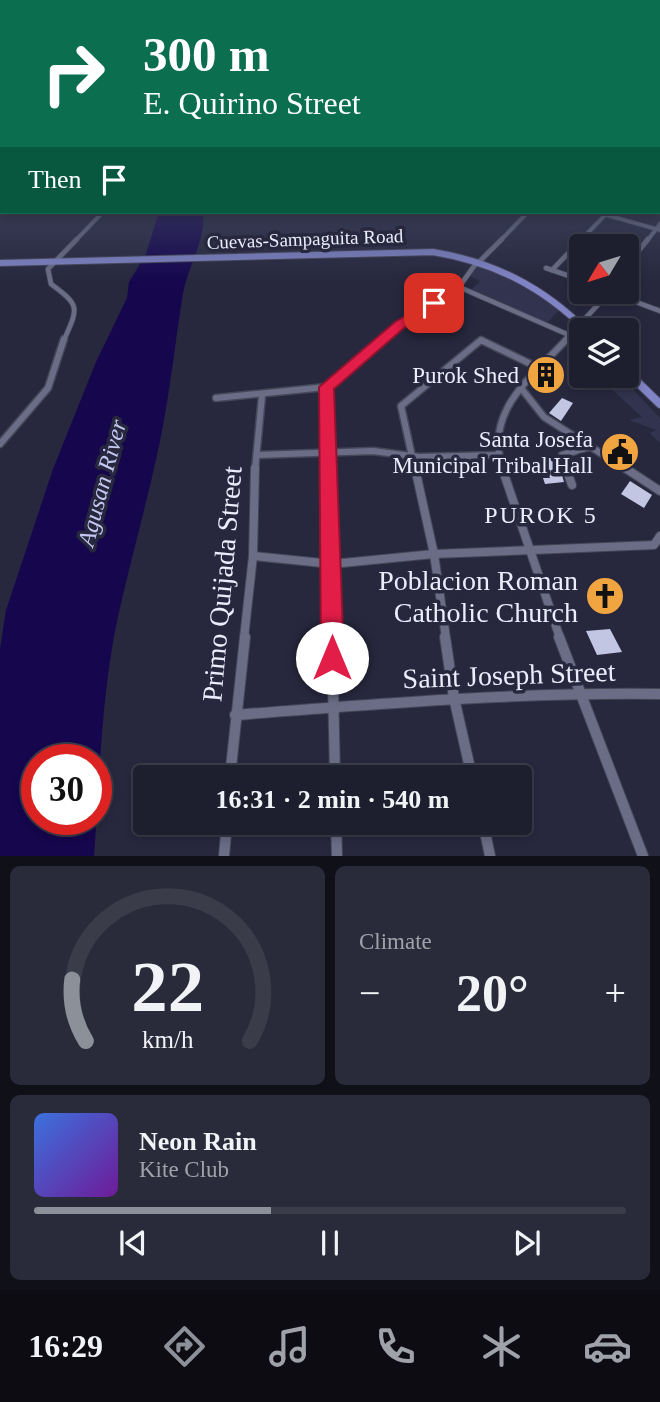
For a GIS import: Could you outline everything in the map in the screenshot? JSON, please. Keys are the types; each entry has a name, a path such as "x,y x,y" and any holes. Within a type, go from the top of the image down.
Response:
{"main road":[{"name":"Cuevas-Sampaguita Road","path":"41,262 439,252 478,262 531,285 574,318"},
{"path":"0,263 64,261"},
{"path":"639,384 660,404"}],"street":[{"path":"0,444 48,388 76,309 74,300 51,284 53,262 101,214"},
{"path":"216,398 262,396 326,387 400,325 459,287 478,262 526,214"},
{"path":"585,234 606,214"},
{"path":"610,214 658,229"},
{"path":"639,252 660,224"},
{"path":"569,250 549,269 569,276"},
{"path":"459,287 569,335 521,388 500,416 498,454 578,693 643,856"},
{"path":"585,318 598,304"},
{"path":"639,304 660,311"},
{"path":"469,765 454,698 434,554 401,406 444,373 478,341 486,342 539,368"},
{"path":"326,387 334,765"},
{"path":"521,388 544,417 660,491"},
{"name":"Primo Quijada Street","path":"231,765 253,556 252,504 262,396"},
{"path":"572,485 562,455 578,448 594,449"},
{"path":"257,455 328,455 373,451 410,456 498,454"},
{"path":"253,556 332,564 434,554 657,547 660,536"},
{"name":"Saint Joseph Street","path":"235,715 454,698 578,693 660,694"},
{"path":"224,856 226,835"},
{"path":"336,835 337,856"},
{"path":"486,835 490,856"}],"shaded area":[{"path":"478,266 525,285 560,309 547,323 471,290 480,281 470,276"},
{"path":"610,388 631,388 660,418 660,443 650,433 656,430 629,420 642,417"}],"water":[{"name":"Agusan River","path":"158,214 203,214 202,233 183,293 160,441 113,642 101,744 21,744 21,835 95,835 94,856 0,856 0,649 6,610 53,469 96,362 127,298 129,282 146,254"}],"building":[{"path":"562,398 573,403 561,421 549,413"},
{"path":"543,458 557,458 564,482 545,484 543,478 550,478"},
{"path":"630,481 652,495 644,508 621,494"},
{"path":"610,629 622,652 597,655 586,631"}],"place":[{"name":"Purok Shed","path":"546,375"},
{"name":"Santa Josefa Municipal Tribal Hall","path":"620,452"},
{"name":"Poblacion Roman Catholic Church","path":"605,596"}],"district":[{"name":"PUROK 5","path":"541,515"}],"route":[{"path":"332,658 326,387 400,325 434,303"}]}
